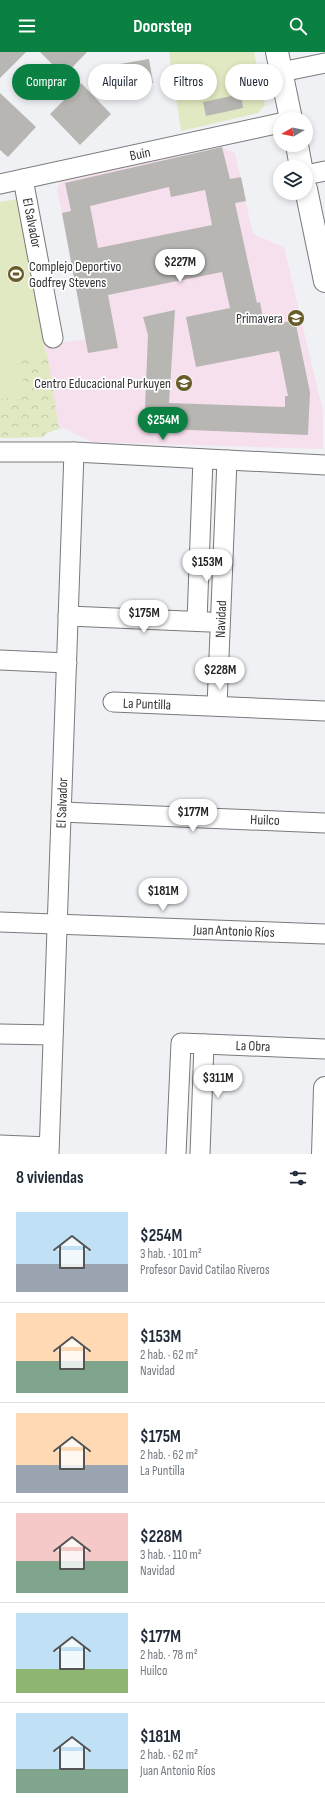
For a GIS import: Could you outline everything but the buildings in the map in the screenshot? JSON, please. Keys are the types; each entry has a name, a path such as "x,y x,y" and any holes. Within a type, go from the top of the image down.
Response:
{"street":[{"path":"290,112 279,62 325,63"},
{"name":"Buin","path":"0,184 273,125"},
{"path":"313,174 325,171"},
{"name":"El Salvador","path":"23,179 53,338"},
{"path":"308,200 325,280"},
{"path":"0,452 74,452 325,465"},
{"name":"El Salvador","path":"49,1150 74,452"},
{"name":"Navidad","path":"197,621 203,458"},
{"name":"Navidad","path":"218,706 227,460"},
{"path":"68,616 221,622"},
{"path":"0,660 67,663"},
{"name":"La Puntilla","path":"113,702 325,710"},
{"name":"Huilco","path":"61,812 325,823"},
{"name":"Juan Antonio Ríos","path":"0,922 325,934"},
{"path":"0,1034 53,1035"},
{"name":"La Obra","path":"176,1154 181,1043 325,1049"},
{"path":"200,1154 204,1044"},
{"path":"322,1154 325,1088"},
{"path":"0,1145 49,1150"}],"shaded area":[{"path":"222,147 235,153 253,234 284,247 323,412 323,449 92,442 64,428 59,429 45,345 86,339 57,189 61,180"}],"green space":[{"path":"169,52 254,52 256,64 225,64 225,100 264,100 265,105 258,113 181,131 176,100 217,100 217,64 171,64"},
{"name":"Complejo Deportivo Godfrey Stevens","path":"19,199 59,429 46,433 44,437 0,438 0,202"},
{"path":"26,349 27,356 47,353 59,429 46,433 44,437 0,438 0,399 25,396 19,350"}],"place":[{"name":"Complejo Deportivo Godfrey Stevens","path":"16,274"},
{"name":"Primavera","path":"296,318"},
{"name":"Centro Educacional Purkuyen","path":"184,383"}]}
